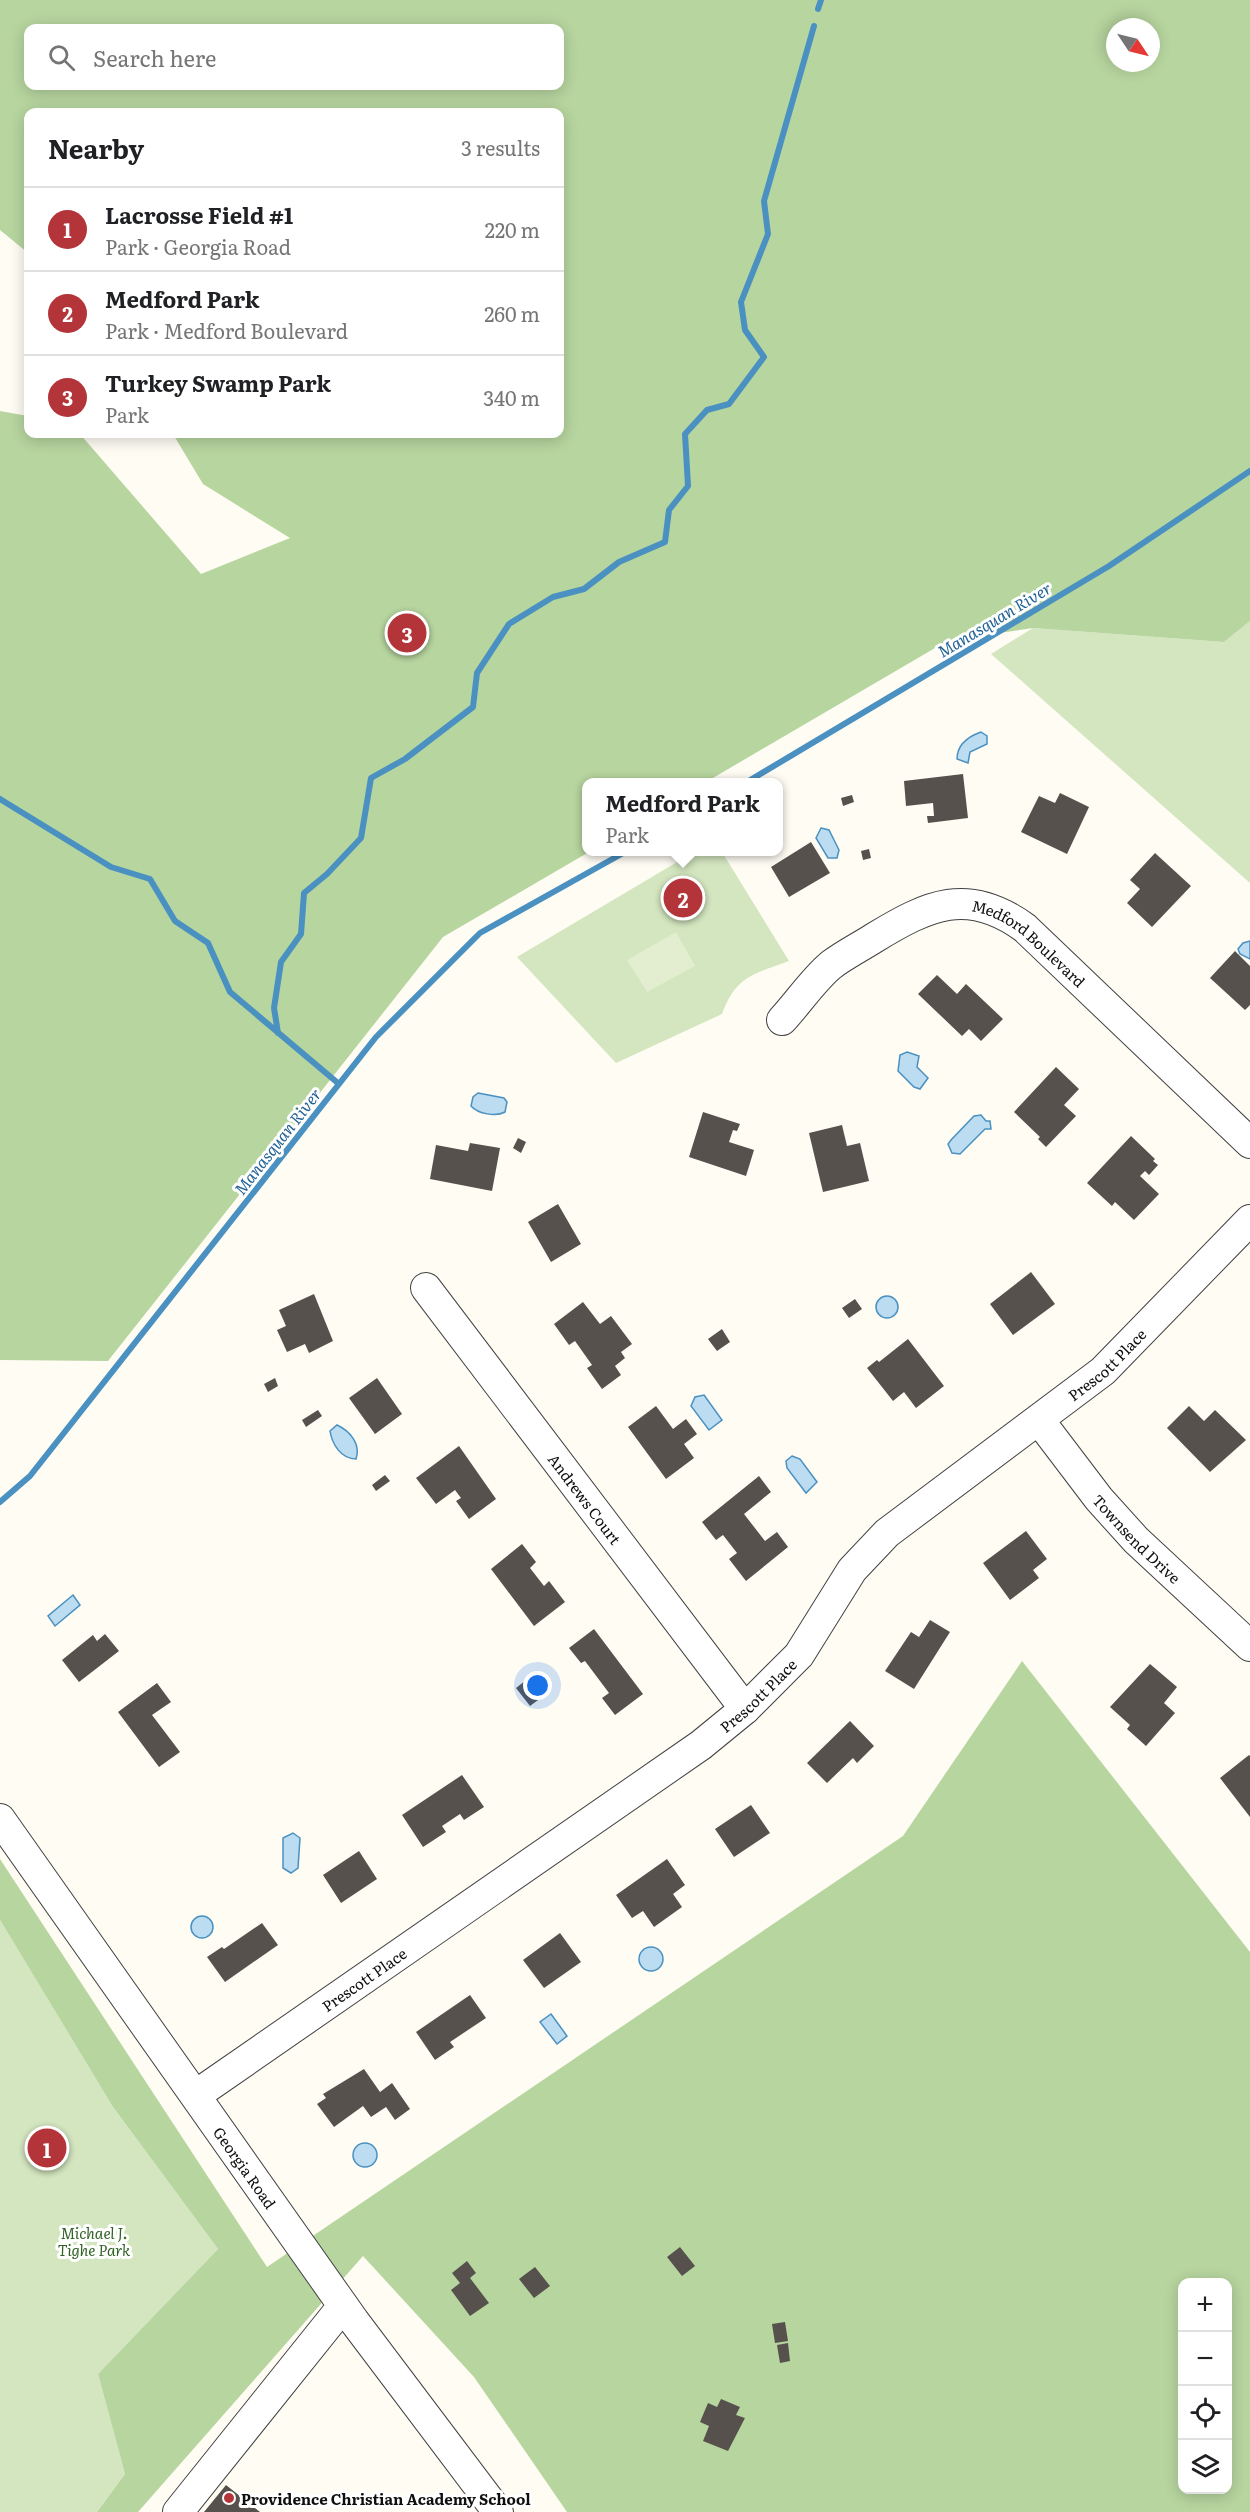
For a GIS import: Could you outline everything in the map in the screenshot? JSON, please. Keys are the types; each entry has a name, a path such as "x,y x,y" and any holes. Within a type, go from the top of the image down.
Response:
{"street":[{"name":"Medford Boulevard","path":"782,1020 831,965 882,934 924,910 945,904 981,905 1007,915 1025,928 1250,1143"},
{"name":"Prescott Place","path":"196,2095 701,1745 745,1709 799,1655 864,1556 887,1533 1122,1355 1250,1220"},
{"name":"Andrews Court","path":"426,1288 745,1709"},
{"name":"Townsend Drive","path":"1039,1420 1099,1499 1136,1540 1250,1646"},
{"name":"Georgia Road","path":"0,1819 343,2306 498,2512"},
{"path":"178,2512 343,2306"}],"green space":[{"path":"0,0 1250,0 1250,621 1224,642 1033,628 947,641 713,778 582,778 582,856 443,937 108,1361 0,1360 0,411 24,415 24,438 83,438 201,574 290,538 203,484 175,438 564,438 564,108 24,108 24,250 0,230"},
{"path":"1250,621 1250,883 991,654 1033,628 1224,642"},
{"path":"687,856 724,856 789,961 756,973 740,984 727,1001 722,1014 616,1063 517,957"},
{"path":"676,932 695,966 647,992 627,960"},
{"path":"1022,1661 1250,1952 1250,2512 567,2512 474,2377 363,2256 138,2512 97,2512 125,2474 98,2374 218,2249 113,2107 0,1920 0,1859 267,2267 903,1836"},
{"name":"Michael J. Tighe Park","path":"0,1920 113,2107 218,2249 98,2374 125,2474 97,2512 0,2512"}],"water":[{"path":"981,732 987,736 987,744 970,752 968,763 957,759 957,754 964,742"},
{"path":"821,828 829,830 839,850 837,858 828,858 816,838"},
{"path":"1250,941 1250,959 1240,954 1238,949 1243,943"},
{"path":"907,1052 919,1056 917,1067 928,1078 920,1089 914,1087 898,1071 900,1055"},
{"path":"478,1093 504,1098 507,1102 505,1112 492,1114 474,1109 471,1106 473,1097"},
{"path":"981,1115 986,1121 990,1121 991,1129 985,1129 960,1154 952,1153 948,1144 951,1140 974,1116"},
{"path":"883,1296 891,1296 898,1303 898,1311 891,1318 883,1318 876,1311 876,1303"},
{"path":"704,1395 722,1420 709,1430 691,1406 695,1397"},
{"path":"337,1425 346,1431 356,1443 356,1459 342,1454 335,1446 330,1431"},
{"path":"792,1456 800,1459 817,1482 806,1493 787,1468 786,1461"},
{"path":"73,1595 80,1605 55,1626 48,1616"},
{"path":"293,1833 300,1838 298,1868 291,1873 283,1868 283,1838"},
{"path":"198,1916 206,1916 213,1923 213,1931 206,1938 198,1938 191,1931 191,1923"},
{"path":"651,1947 656,1948 662,1954 662,1964 656,1970 651,1971 646,1970 640,1964 639,1959 640,1954 646,1948"},
{"path":"551,2014 567,2036 557,2044 540,2022"},
{"path":"365,2143 373,2147 377,2155 373,2163 365,2167 357,2163 353,2155 357,2147"}],"building":[{"path":"963,774 968,818 928,823 927,816 934,816 933,803 906,806 904,781"},
{"path":"1060,793 1089,807 1067,854 1021,832 1039,796 1055,803"},
{"path":"852,795 854,802 843,806 841,798"},
{"path":"811,842 830,873 789,897 771,867"},
{"path":"869,849 871,858 863,860 861,851"},
{"path":"1155,853 1191,886 1152,927 1127,903 1140,889 1130,880"},
{"path":"1235,951 1250,966 1250,1005 1245,1010 1210,978"},
{"path":"937,975 957,994 966,984 1003,1019 981,1041 969,1029 962,1036 918,994"},
{"path":"1056,1067 1079,1089 1064,1105 1076,1116 1046,1147 1038,1139 1040,1137 1014,1112"},
{"path":"703,1112 740,1124 737,1131 733,1130 729,1142 754,1150 746,1176 689,1157"},
{"path":"842,1125 847,1146 860,1143 869,1181 823,1192 809,1133"},
{"path":"1131,1136 1155,1159 1153,1161 1158,1165 1149,1175 1145,1171 1140,1176 1159,1194 1134,1220 1115,1202 1112,1206 1087,1183"},
{"path":"518,1138 526,1142 521,1153 513,1148"},
{"path":"470,1143 500,1148 492,1191 430,1179 436,1145 468,1151"},
{"path":"558,1204 581,1244 551,1262 528,1222"},
{"path":"1031,1272 1055,1304 1013,1335 990,1304"},
{"path":"314,1294 333,1341 309,1353 305,1344 287,1352 277,1330 286,1326 279,1310"},
{"path":"855,1299 862,1309 849,1318 842,1308"},
{"path":"583,1302 600,1324 611,1316 632,1344 621,1352 625,1358 615,1366 621,1375 602,1389 587,1368 592,1365 575,1341 569,1345 554,1324"},
{"path":"722,1329 730,1342 717,1351 708,1339"},
{"path":"908,1339 944,1386 916,1408 904,1392 893,1401 867,1368 877,1360 879,1362"},
{"path":"275,1378 278,1386 268,1392 264,1384"},
{"path":"377,1378 402,1414 375,1434 349,1398"},
{"path":"656,1406 673,1429 686,1419 697,1434 684,1444 694,1458 666,1479 628,1427"},
{"path":"1189,1406 1204,1421 1215,1410 1246,1440 1210,1472 1167,1428"},
{"path":"318,1410 322,1416 306,1427 302,1420"},
{"path":"459,1446 496,1499 469,1519 456,1501 461,1498 455,1490 436,1504 416,1478"},
{"path":"385,1475 390,1481 376,1491 372,1485"},
{"path":"759,1476 771,1492 744,1514 765,1541 777,1532 788,1547 746,1581 729,1559 737,1553 723,1535 716,1540 702,1522"},
{"path":"1026,1531 1047,1559 1033,1570 1039,1578 1010,1600 983,1563"},
{"path":"522,1544 536,1562 530,1568 544,1586 549,1581 565,1602 534,1626 491,1569"},
{"path":"930,1620 950,1632 914,1689 885,1671 911,1632 919,1637"},
{"path":"594,1629 643,1694 615,1715 602,1698 609,1693 585,1661 581,1663 569,1648"},
{"path":"105,1634 119,1651 79,1682 62,1660 93,1635 97,1641"},
{"path":"1150,1664 1177,1687 1164,1703 1175,1713 1146,1746 1127,1729 1130,1725 1110,1707"},
{"path":"535,1673 549,1692 530,1706 516,1688"},
{"path":"157,1683 171,1702 152,1715 180,1752 159,1767 118,1712"},
{"path":"850,1721 874,1746 857,1763 853,1758 827,1783 807,1763"},
{"path":"1250,1756 1250,1817 1220,1778"},
{"path":"462,1775 484,1807 464,1820 460,1814 442,1826 446,1832 423,1847 402,1815"},
{"path":"751,1805 770,1833 734,1857 715,1829"},
{"path":"359,1851 377,1879 341,1903 323,1875"},
{"path":"667,1859 685,1885 673,1894 682,1907 654,1927 643,1911 632,1918 616,1895"},
{"path":"262,1923 278,1945 225,1982 207,1957 222,1947 224,1949"},
{"path":"560,1933 581,1962 544,1988 523,1960"},
{"path":"470,1995 486,2018 450,2042 454,2047 435,2060 416,2032"},
{"path":"364,2069 380,2092 392,2083 410,2109 395,2120 386,2107 371,2117 363,2106 334,2127 317,2104 326,2098 323,2094"},
{"path":"680,2247 695,2266 682,2276 667,2257"},
{"path":"467,2261 476,2273 470,2278 489,2303 470,2316 451,2290 460,2283 452,2273"},
{"path":"535,2267 550,2286 534,2298 519,2279"},
{"path":"785,2322 788,2341 775,2343 772,2324"},
{"path":"788,2343 790,2361 780,2363 777,2345"},
{"path":"721,2399 740,2407 736,2415 745,2418 728,2451 703,2441 709,2426 700,2422 708,2403 717,2407"},
{"name":"Providence Christian Academy School","path":"226,2485 260,2512 204,2512"}],"waterway":[{"path":"818,9 821,0"},
{"path":"278,1033 274,1008 281,962 301,934 304,893 327,874 361,838 371,778 405,759 473,707 477,673 509,624 553,597 584,589 619,562 665,542 669,510 688,486 685,434 707,410 729,404 764,357 745,330 741,302 768,234 764,201 814,26"},
{"name":"Manasquan River","path":"754,778 1109,566 1250,471"},
{"path":"0,799 111,867 150,879 175,921 208,943 230,992 339,1084"},
{"name":"Manasquan River","path":"0,1502 30,1476 376,1037 480,933 618,856"}],"place":[{"name":"Turkey Swamp Park","path":"407,633"},
{"name":"Medford Park","path":"683,898"},
{"name":"Lacrosse Field #1","path":"47,2148"},
{"name":"Providence Christian Academy School","path":"229,2498"}]}
